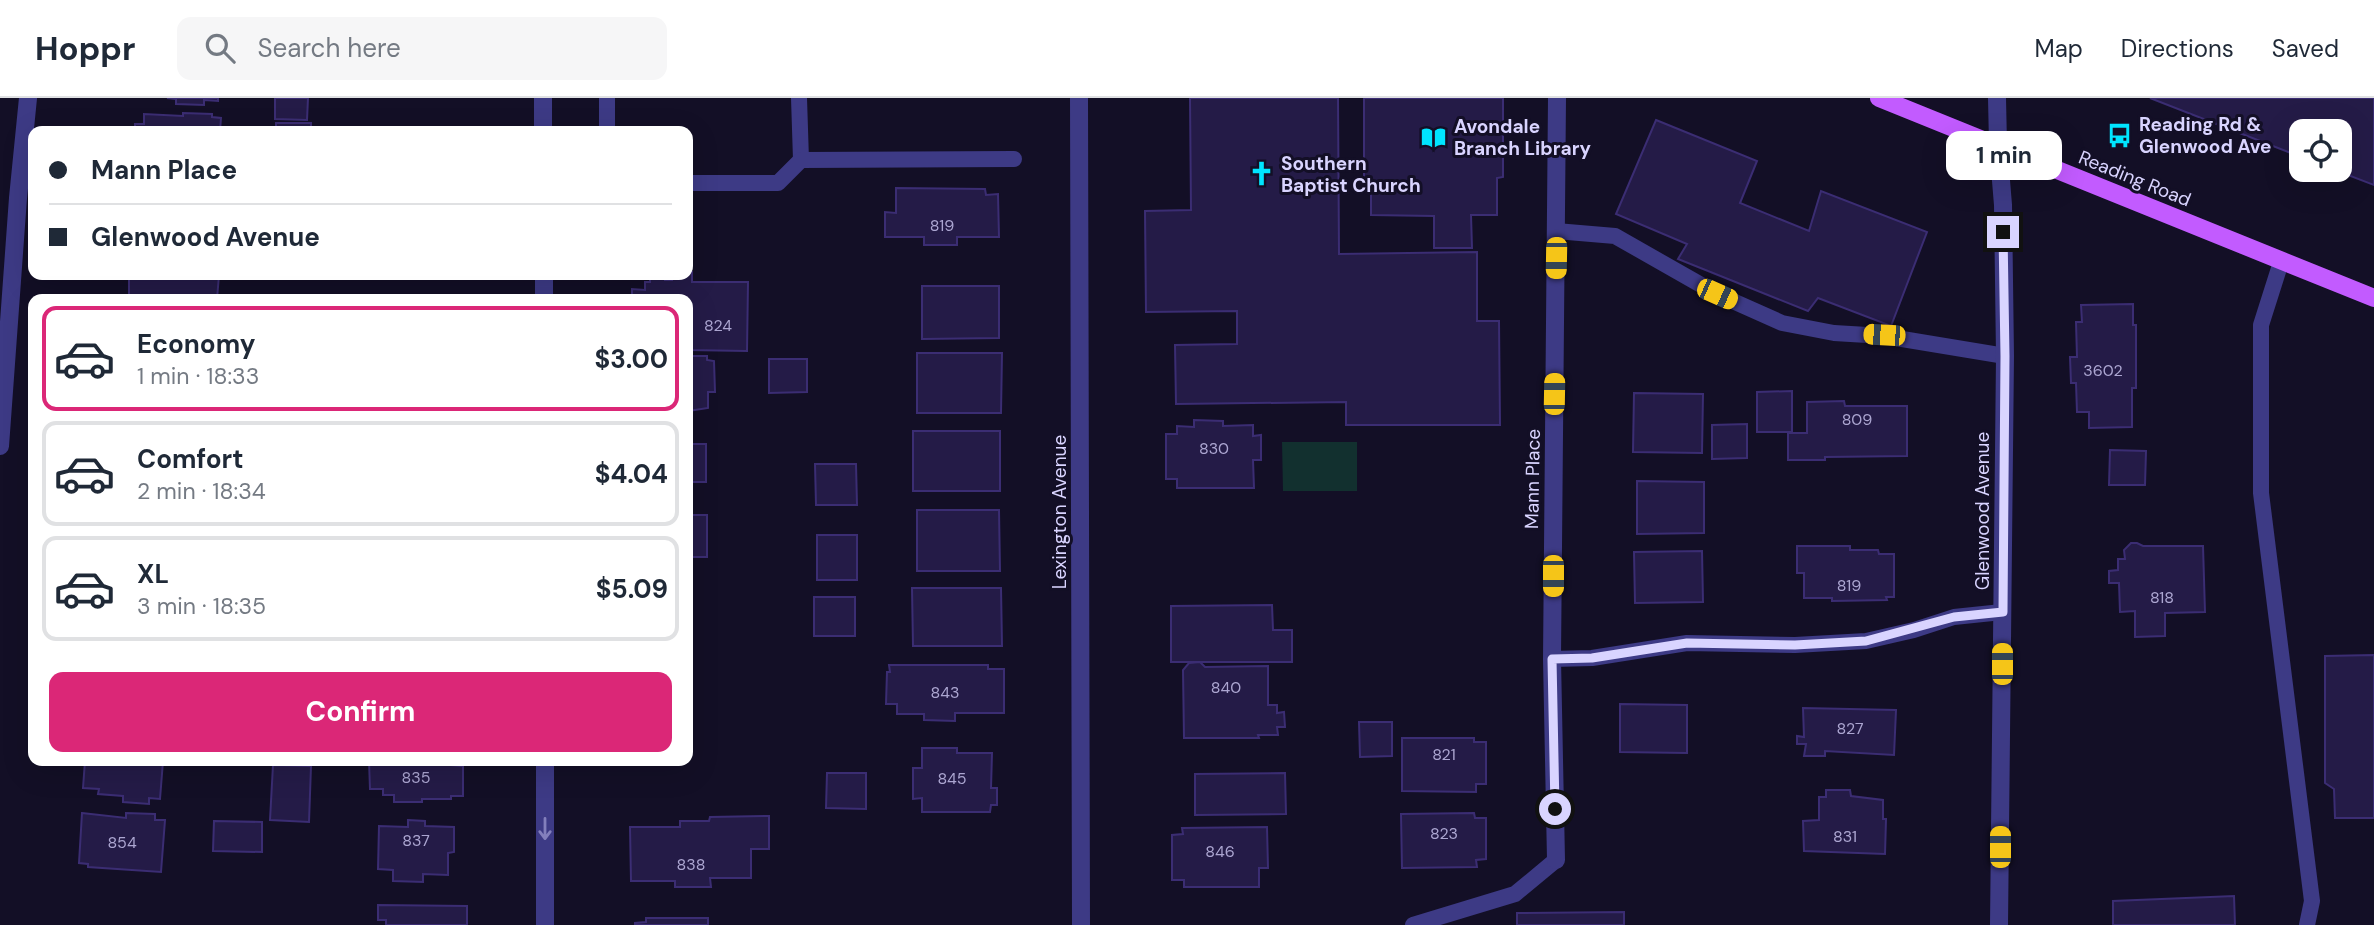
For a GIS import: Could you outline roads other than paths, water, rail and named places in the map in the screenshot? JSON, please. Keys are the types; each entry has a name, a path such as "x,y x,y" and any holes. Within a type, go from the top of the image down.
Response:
{"main road":[{"name":"Reading Road","path":"1880,98 2374,298"}],"street":[{"path":"0,446 28,98"},
{"path":"543,98 543,126"},
{"name":"Lexington Avenue","path":"1079,98 1081,925"},
{"name":"Mann Place","path":"1556,860 1552,659 1558,98"},
{"name":"Glenwood Avenue","path":"1997,98 2003,205 2005,356 2000,925"},
{"path":"545,766 545,925"}],"lane":[{"path":"607,98 607,126"},
{"path":"799,98 801,160"},
{"path":"693,183 778,183 801,160 1014,159"},
{"path":"1556,231 1615,236 1717,294 1782,323 1834,333 1884,335 2005,356"},
{"path":"2281,262 2261,325 2261,493 2312,901 2307,925"},
{"path":"1552,659 1592,658 1687,643 1795,645 1866,641 1954,617 2003,612"},
{"path":"1413,925 1515,894 1556,860"}],"place":[{"name":"Reading Rd & Glenwood Ave","path":"2119,135"},
{"name":"Avondale Branch Library","path":"1434,137"},
{"name":"Southern Baptist Church","path":"1261,174"}]}
